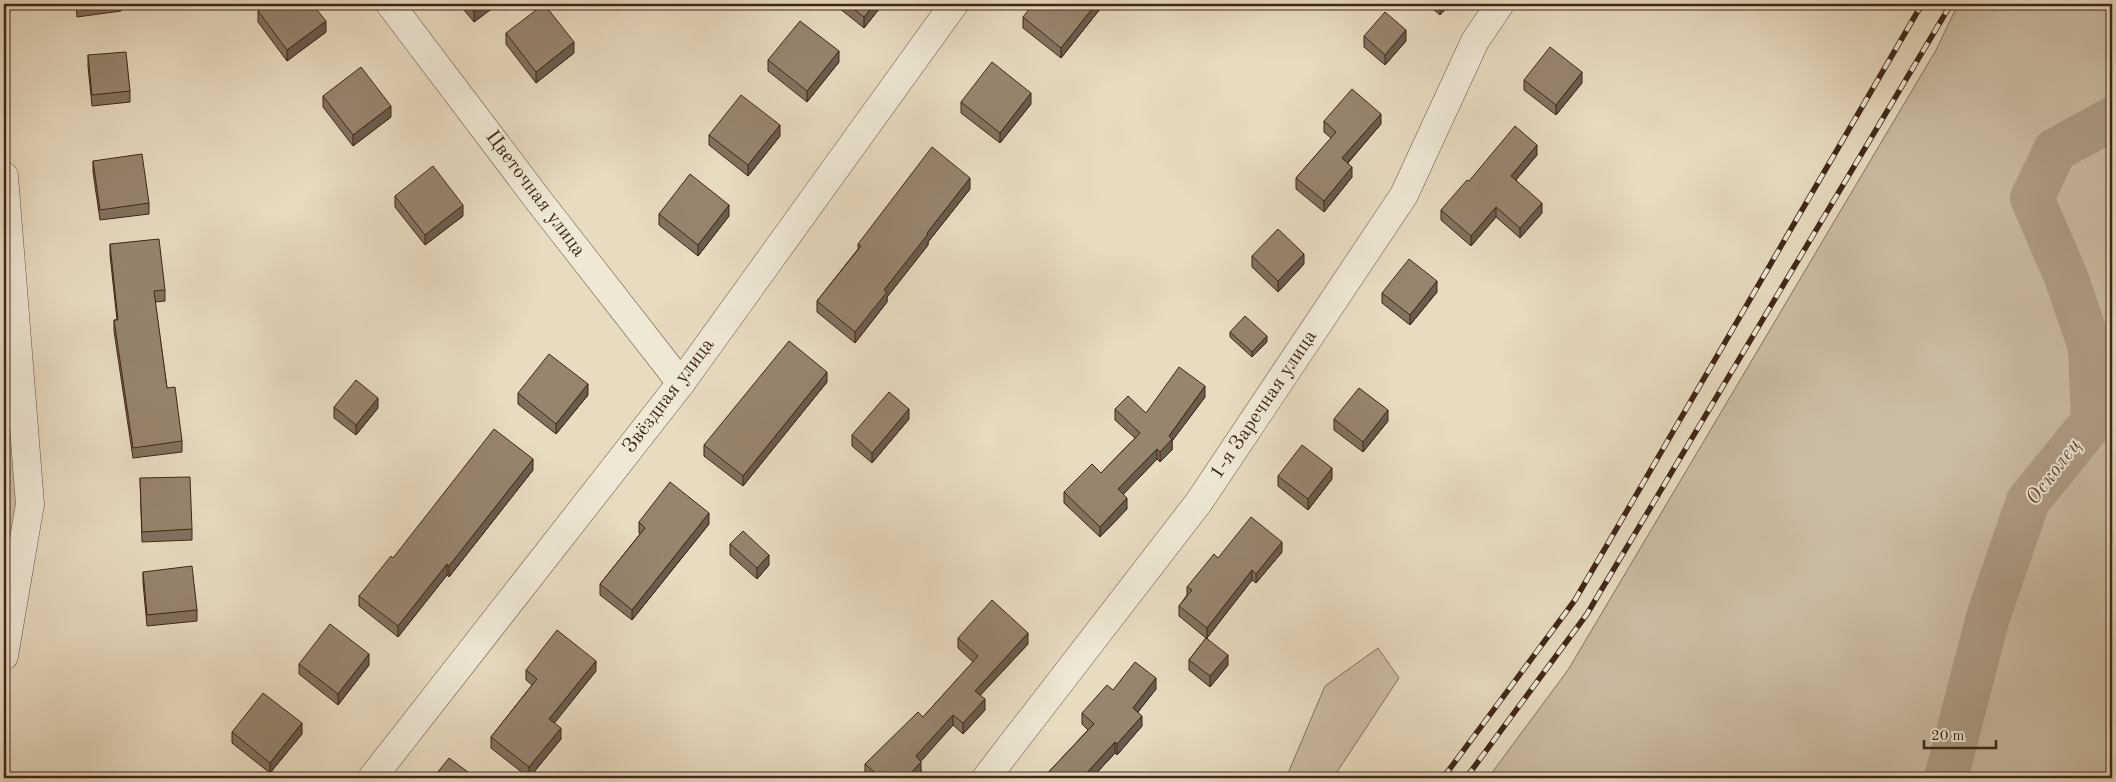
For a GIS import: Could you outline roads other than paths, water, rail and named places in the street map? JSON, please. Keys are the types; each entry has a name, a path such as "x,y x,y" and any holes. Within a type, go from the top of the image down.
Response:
{"street":[{"name":"Цветочная улица","path":"390,4 539,201 681,383"},
{"name":"Звёздная улица","path":"372,778 681,383 954,4"},
{"name":"1-я Заречная улица","path":"986,778 1199,502 1404,195 1475,41 1500,4"},
{"path":"4,176 30,504 4,656"}],"waterway":[{"name":"Осколец","path":"1946,778 1988,617 2028,501 2093,421 2090,347 2066,277 2032,198 2055,150 2112,119"}],"railway":[{"path":"1443,778 1575,600 1922,4"},
{"path":"1466,778 1587,614 1951,4"}]}
